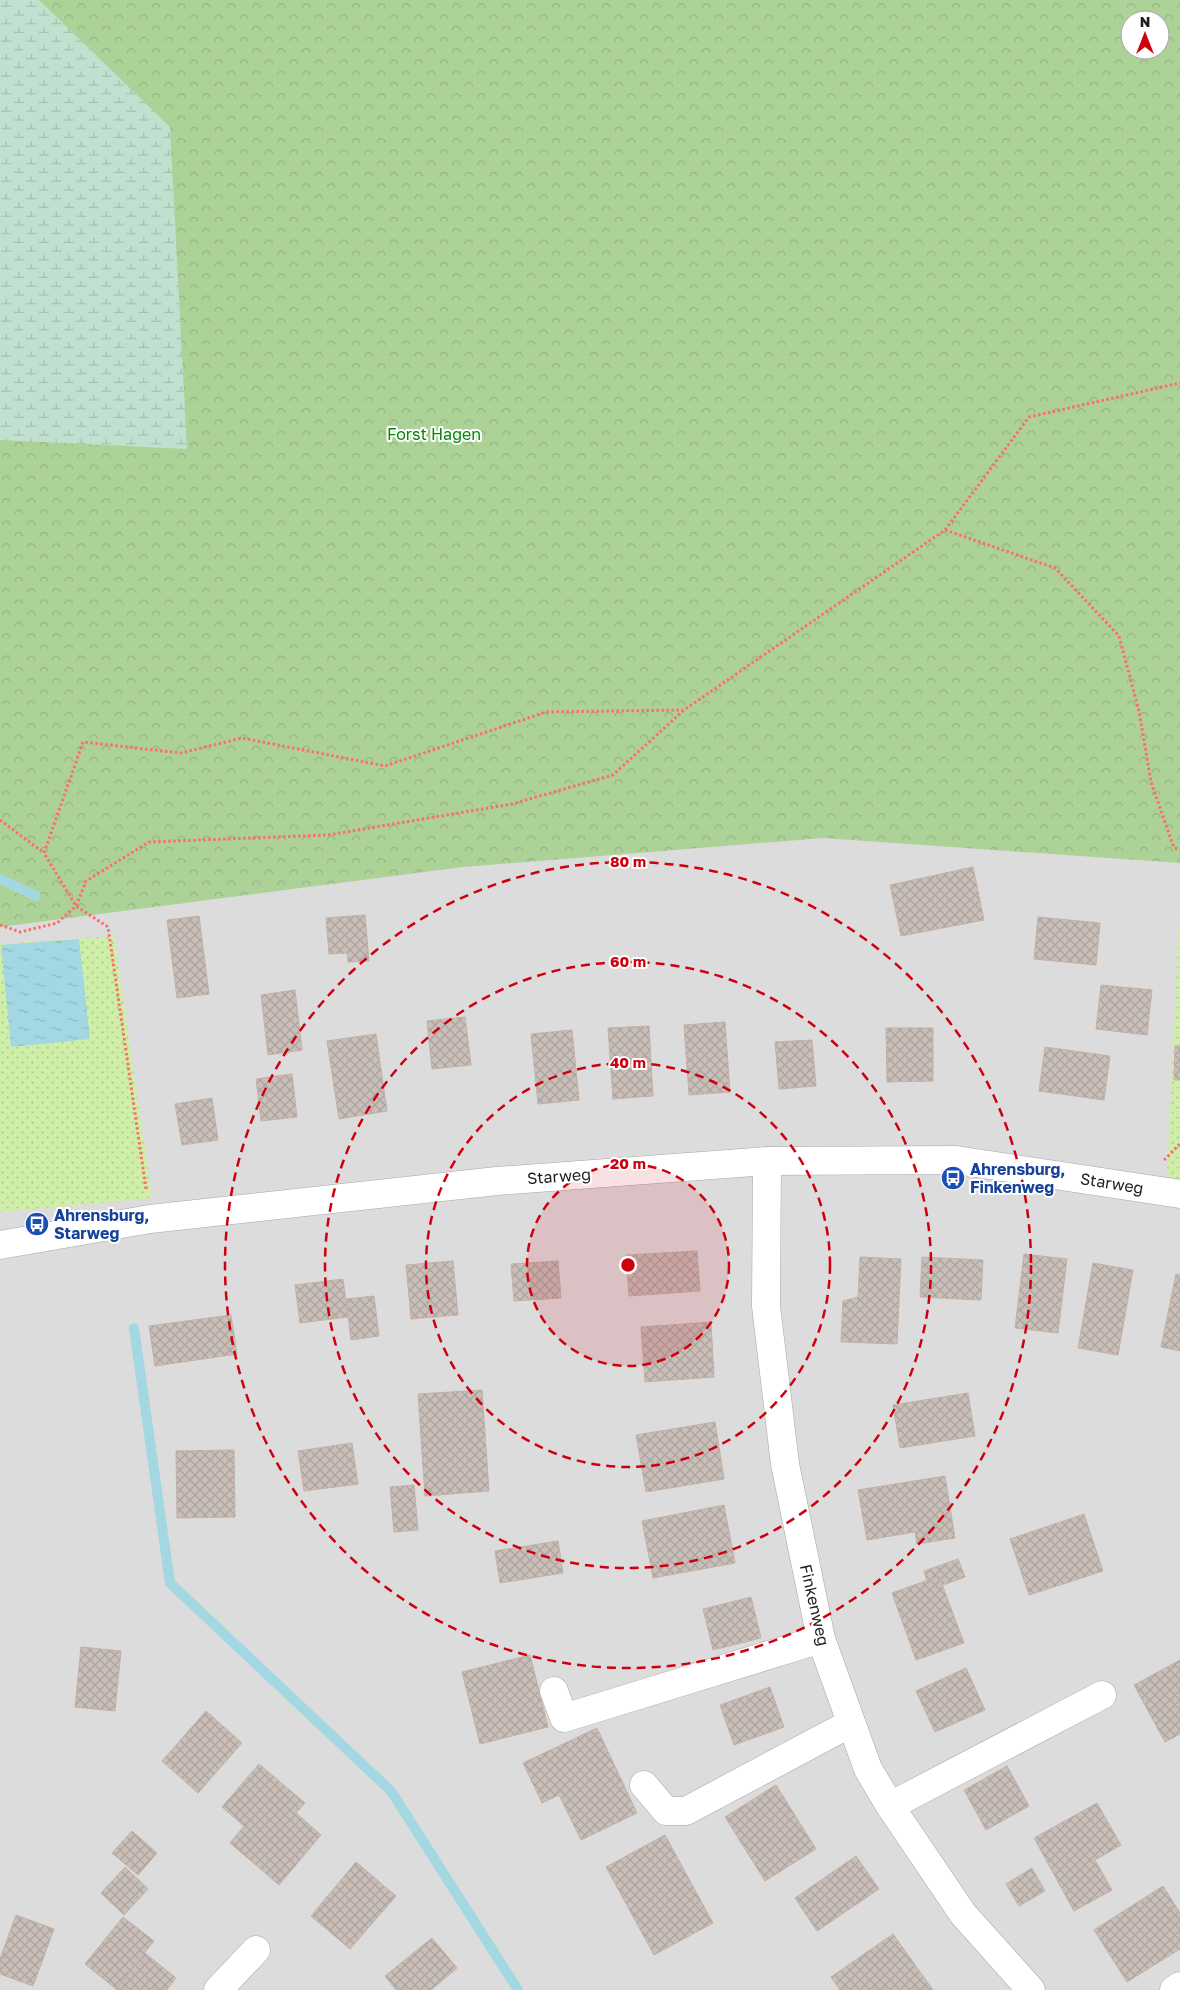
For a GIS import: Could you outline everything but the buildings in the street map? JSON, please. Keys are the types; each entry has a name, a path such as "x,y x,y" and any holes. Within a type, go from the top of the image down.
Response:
{"street":[{"name":"Starweg","path":"0,1245 150,1219 497,1181 767,1161 956,1160 1180,1194"},
{"name":"Finkenweg","path":"767,1161 766,1306 785,1464 821,1639 868,1769 890,1806 963,1914 1031,1990"},
{"path":"554,1691 564,1718 821,1639"},
{"path":"890,1806 1102,1694"},
{"path":"644,1785 666,1811 686,1811 851,1723"},
{"path":"218,1990 256,1950"},
{"path":"1174,1990 1180,1986"}],"path":[{"path":"0,925 20,932 58,924 76,906 86,881 149,842 328,835 512,804 613,775 684,710 946,530 1030,417 1180,384"},
{"path":"946,530 1055,568 1119,636 1139,711 1152,782 1174,848 1180,849"},
{"path":"44,853 83,742 182,753 242,738 386,766 546,712 684,710"},
{"path":"0,820 44,853 76,906 108,927 150,1219"},
{"path":"1162,1162 1180,1144"}],"shaded area":[{"path":"825,834 1180,863 1180,1990 0,1990 0,926 463,863"}],"green space":[{"name":"Forst Hagen","path":"0,0 1180,0 1180,863 823,838 463,867 0,927"},
{"path":"0,0 39,0 170,127 187,449 0,440"},
{"path":"1180,901 1180,1181 1167,1179"},
{"path":"114,936 152,1198 0,1212 0,944"}],"water":[{"path":"79,939 90,1039 11,1047 1,945"}],"waterway":[{"path":"0,879 36,896"},
{"path":"134,1328 170,1583 391,1791 518,1990"}],"place":[{"name":"Ahrensburg, Finkenweg","path":"953,1178"},
{"name":"Ahrensburg, Starweg","path":"37,1224"}]}
